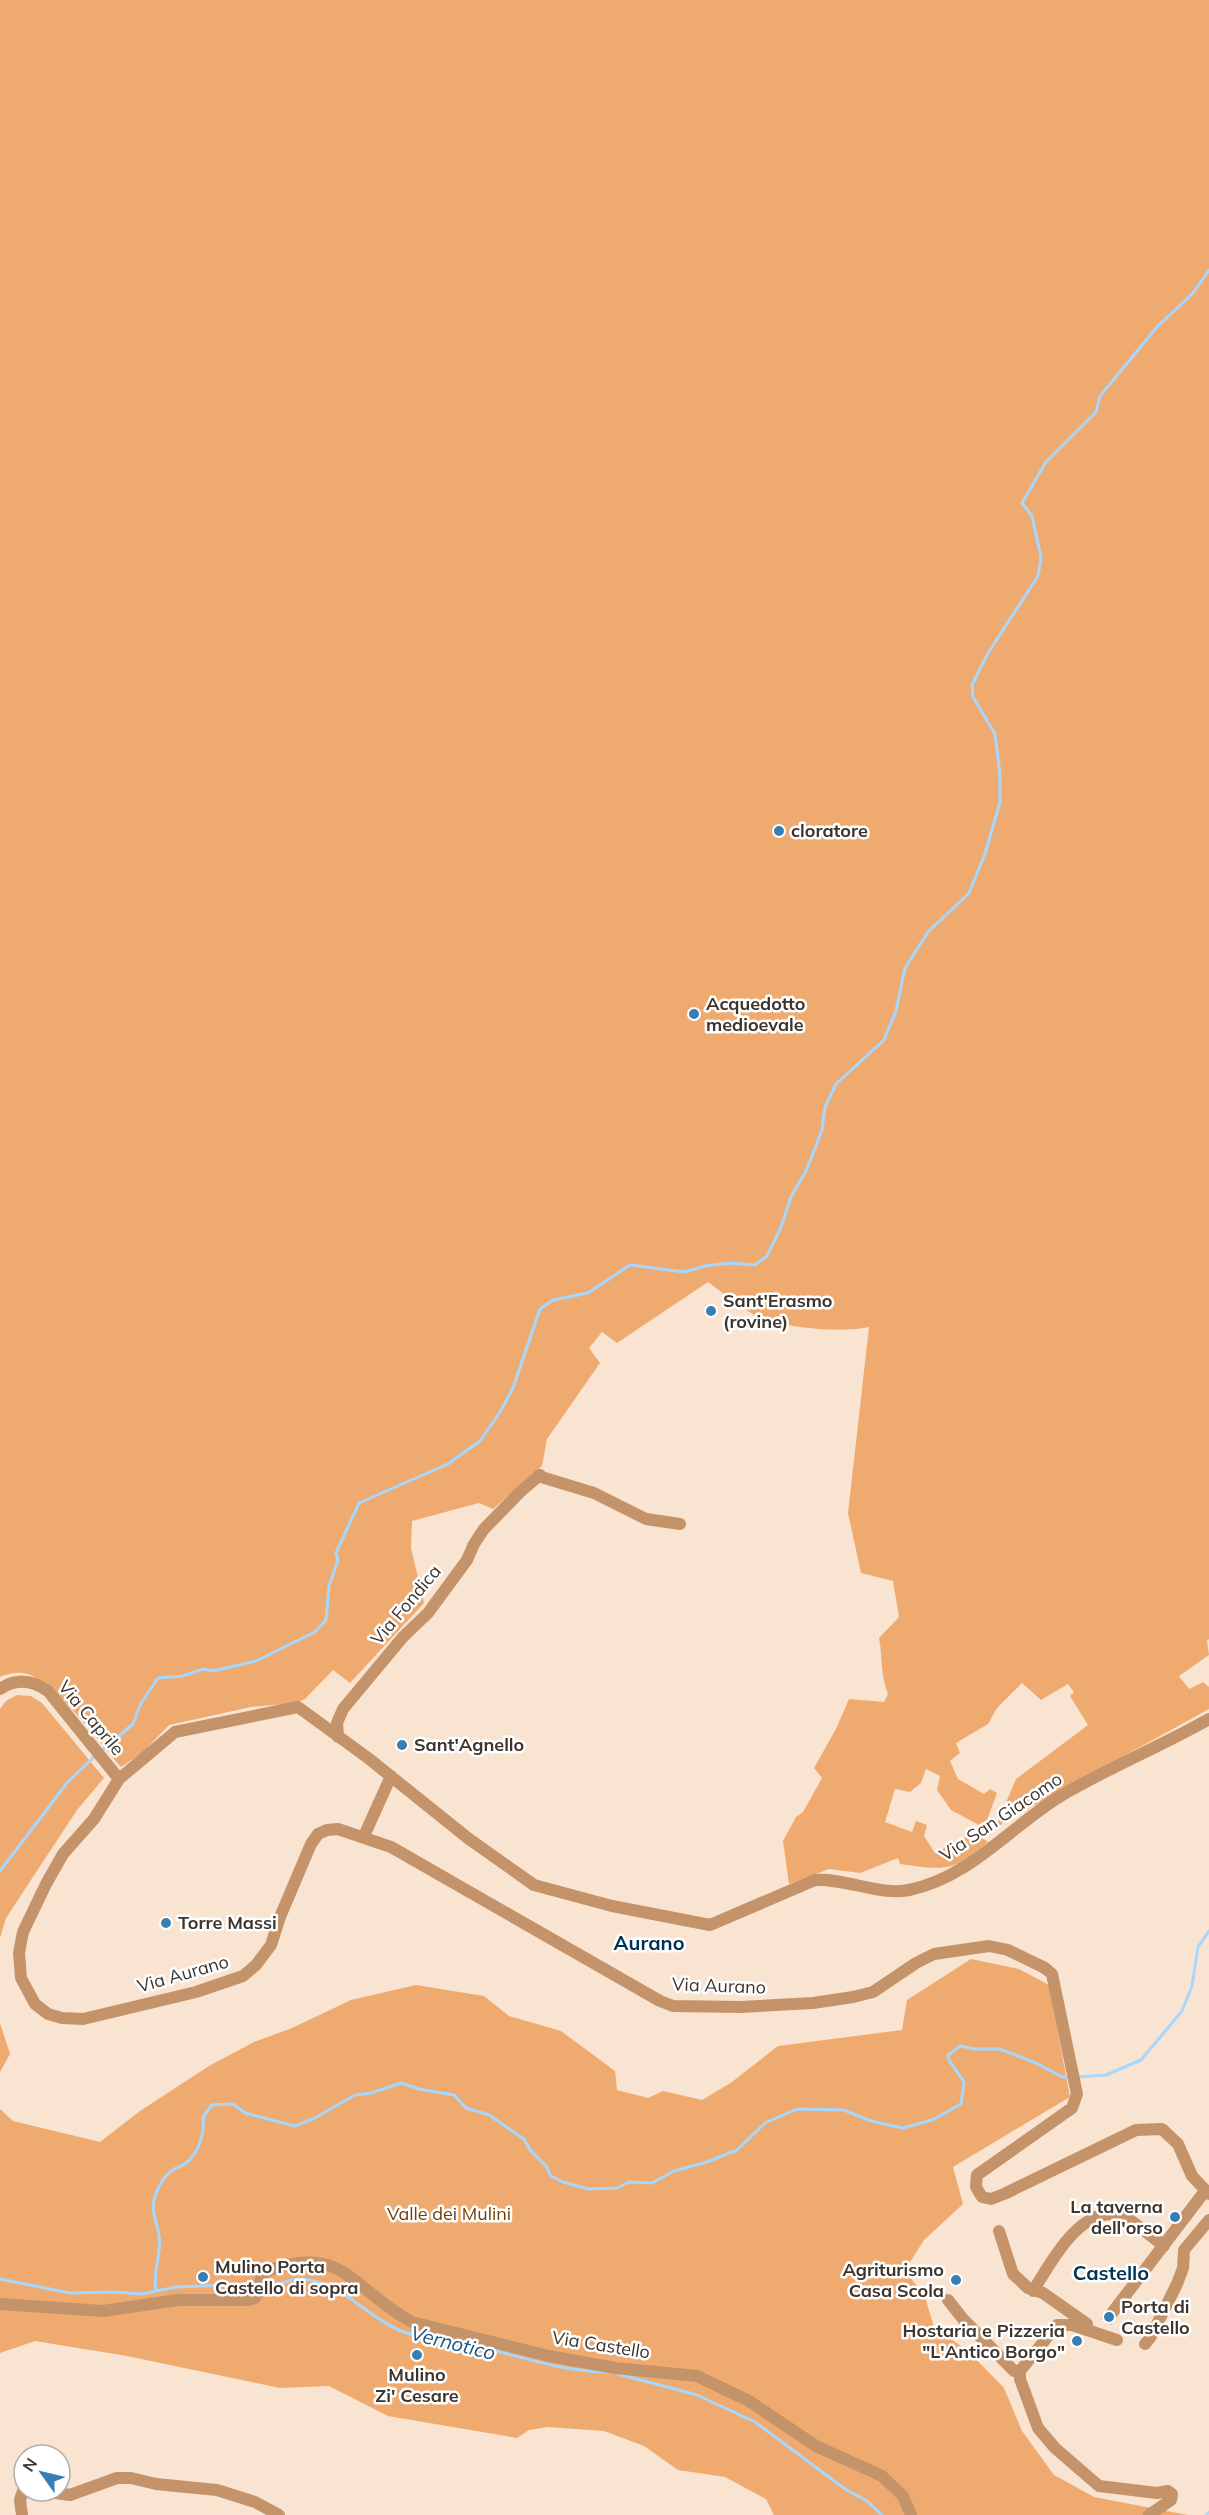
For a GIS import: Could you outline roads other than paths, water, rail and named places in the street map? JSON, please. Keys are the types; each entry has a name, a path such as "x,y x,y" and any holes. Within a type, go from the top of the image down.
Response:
{"street":[{"name":"Via Fondica","path":"338,1737 337,1723 342,1709 403,1637 428,1613 467,1560 484,1529 520,1491 539,1476 594,1493 646,1519 680,1524"},
{"name":"Via Caprile","path":"0,1689 25,1681 38,1684 48,1690 118,1779"},
{"path":"118,1779 175,1732 297,1707 392,1776 364,1836"},
{"name":"Via San Giacomo","path":"392,1776 469,1839 534,1885 701,1926 710,1925 815,1880 829,1879 893,1891 907,1891 933,1884 976,1860 1029,1818 1081,1785 1209,1719"},
{"name":"Via Aurano","path":"118,1779 94,1819 63,1854 23,1932 19,1953 21,1978 35,2004 48,2014 62,2018 83,2019 196,1992 243,1976 256,1965 271,1945 280,1917 318,1834 338,1828 391,1847 660,2001 673,2006 741,2007 813,2003 853,1997 873,1992 916,1963 934,1954 989,1946 1008,1950 1045,1968 1052,1974 1058,1993 1077,2094 1072,2108 976,2175 976,2187 982,2197 991,2199 1004,2194 1136,2130 1162,2129 1178,2144 1192,2176 1207,2192"},
{"path":"948,2300 1014,2372 1020,2371 1057,2325 1104,2326 1207,2192"},
{"path":"1033,2291 1066,2242 1086,2222 1095,2217 1119,2215 1164,2246"},
{"path":"1145,2344 1178,2284 1183,2268 1184,2250 1209,2220"},
{"path":"999,2230 1013,2274 1033,2291 1043,2293 1083,2325 1117,2340"},
{"name":"Via Castello","path":"0,2304 103,2311 178,2300 248,2300 255,2298 261,2281 300,2264 330,2264 359,2282 376,2300 391,2311 412,2322 549,2356 615,2368 698,2376 749,2401 816,2446 882,2476 903,2496 911,2515"},
{"path":"1020,2371 1027,2403 1038,2428 1055,2448 1099,2486 1128,2490 1167,2491 1172,2494 1171,2500 1149,2515"},
{"path":"72,2494 117,2478 131,2478 182,2488 217,2490 255,2502 279,2515"}],"waterway":[{"path":"100,1752 133,1724 141,1703 158,1678 183,1676 203,1669 213,1671 256,1661 315,1632 326,1620 329,1586 338,1560 336,1553 359,1503 448,1464 480,1441 513,1388 540,1309 553,1300 588,1293 630,1265 684,1272 705,1266 730,1263 755,1265 767,1256 781,1227 791,1197 807,1169 822,1130 825,1107 836,1084 884,1040 896,1011 905,968 928,932 969,893 985,854 1000,802 1000,774 995,734 973,697 972,685 988,653 1038,576 1041,557 1032,516 1022,503 1046,462 1096,412 1100,396 1157,327 1193,293 1209,270"},
{"path":"0,1871 67,1783 95,1756"},
{"path":"1077,2077 1106,2075 1141,2060 1182,2011 1192,1986 1198,1947 1209,1931"},
{"path":"156,2291 155,2277 160,2243 154,2211 155,2196 167,2174 191,2159 198,2148 202,2136 203,2117 212,2105 233,2104 245,2113 295,2126 313,2119 355,2095 371,2093 401,2083 419,2089 454,2095 466,2108 489,2115 524,2139 530,2150 546,2166 551,2176 588,2189 617,2188 629,2182 652,2183 674,2171 707,2162 737,2150 765,2123 797,2109 844,2110 871,2121 903,2128 932,2120 961,2104 964,2082 948,2055 960,2046 975,2049 1000,2049 1036,2063 1062,2077 1071,2077"},
{"name":"Vernotico","path":"0,2279 70,2293 142,2294 176,2287 256,2284"},
{"name":"Vernotico","path":"262,2283 279,2284 298,2279 313,2281 341,2293 380,2320 407,2333 470,2344 556,2366 608,2372"},
{"name":"Vernotico","path":"618,2374 697,2395 755,2422 845,2489 867,2501 882,2515"},
{"path":"1206,2515 1209,2512"}],"tunnel":[{"path":"1106,2322 1112,2313"}],"place":[{"name":"cloratore","path":"779,831"},
{"name":"Acquedotto medioevale","path":"694,1014"},
{"name":"Sant'Erasmo (rovine)","path":"711,1311"},
{"name":"Sant'Agnello","path":"402,1745"},
{"name":"Torre Massi","path":"166,1923"},
{"name":"La taverna dell'orso","path":"1175,2217"},
{"name":"Mulino Porta Castello di sopra","path":"203,2277"},
{"name":"Agriturismo Casa Scola","path":"956,2280"},
{"name":"Porta di Castello","path":"1109,2317"},
{"name":"Hostaria e Pizzeria \"L'Antico Borgo\"","path":"1077,2341"},
{"name":"Mulino Zi' Cesare","path":"417,2355"}],"district":[{"name":"Aurano","path":"649,1943"},
{"name":"Castello","path":"1111,2273"}],"park label":[{"name":"Valle dei Mulini","path":"449,2214"}]}
